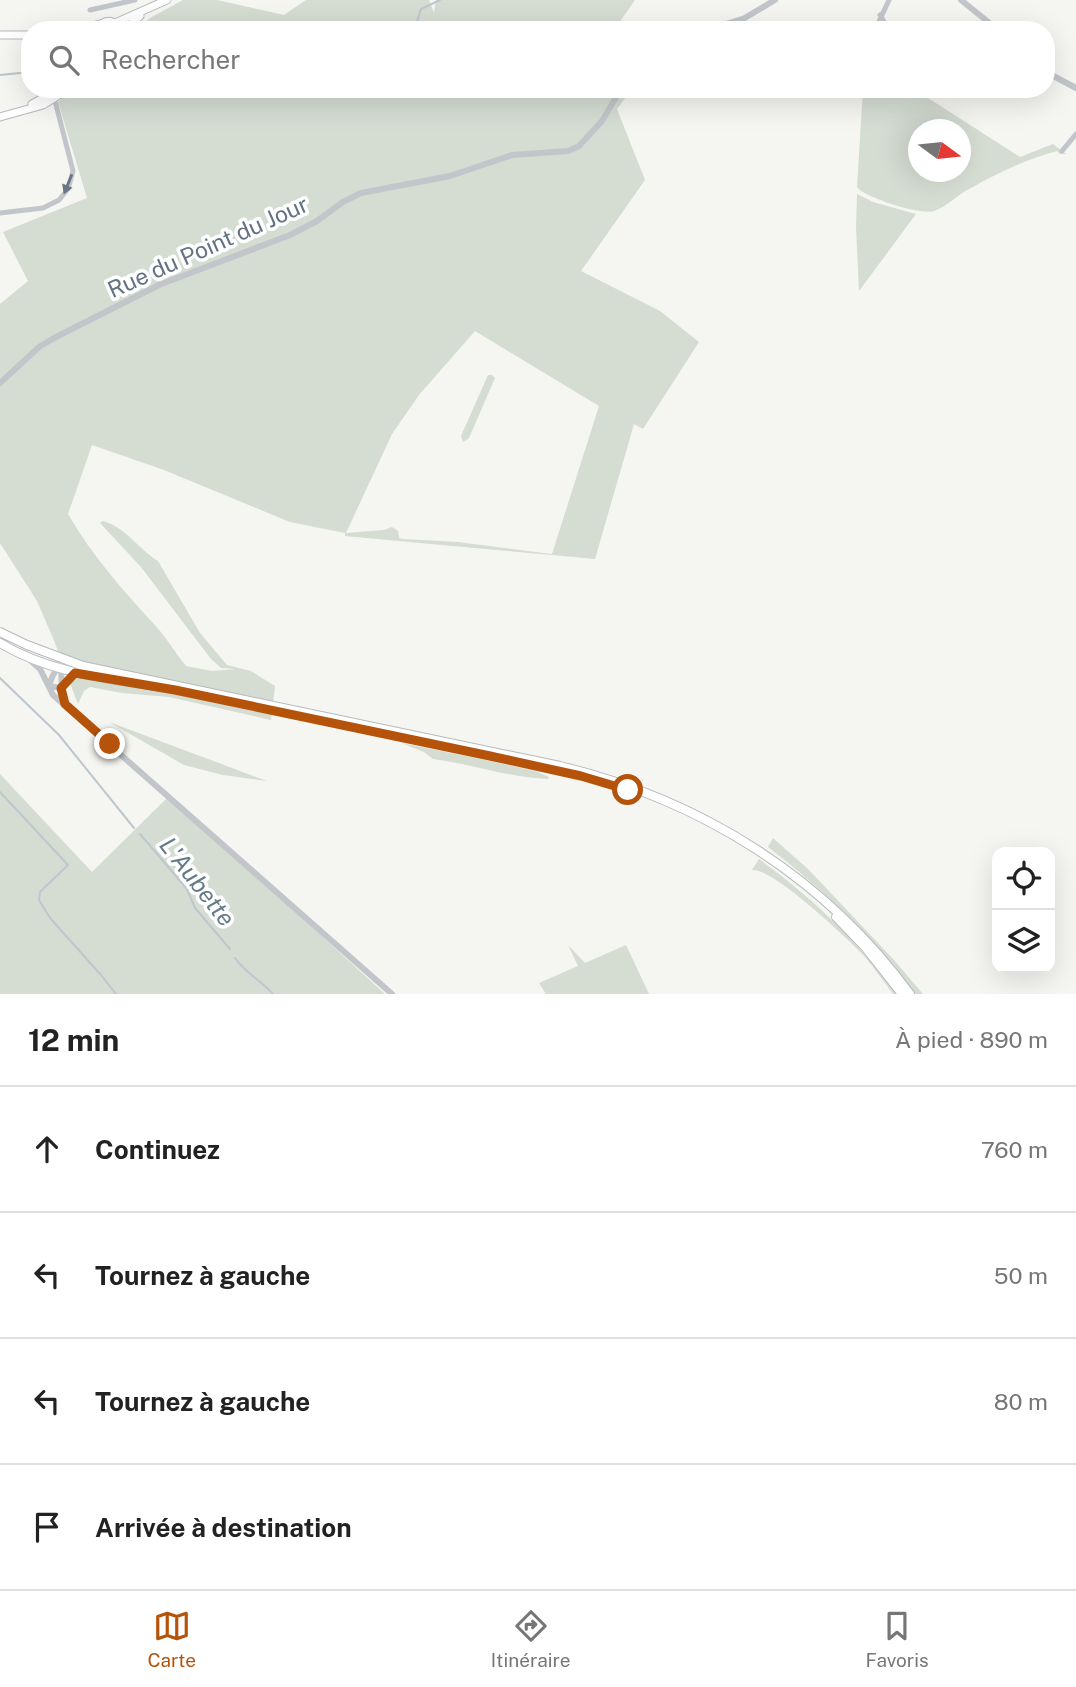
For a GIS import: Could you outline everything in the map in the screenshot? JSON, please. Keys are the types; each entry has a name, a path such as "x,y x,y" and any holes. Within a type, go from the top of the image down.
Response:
{"main road":[{"path":"126,21 157,3"},
{"path":"136,21 157,3"},
{"path":"0,35 21,35"},
{"path":"19,111 43,98"},
{"path":"0,117 56,98"},
{"path":"0,632 75,673 175,690 526,764 581,776 646,797 715,829 781,871 845,926 902,994"},
{"path":"0,643 26,657 59,665 83,666 560,766 651,794 724,828 804,882 850,923 911,994"}],"street":[{"path":"90,10 135,0"},
{"path":"736,21 775,0"},
{"path":"878,21 889,0"},
{"path":"961,0 987,21"},
{"path":"880,15 884,21"},
{"path":"1055,77 1076,88"},
{"path":"0,212 43,208 64,195 73,171 61,121 50,102 53,98"},
{"name":"Rue du Point du Jour","path":"0,383 39,347 54,338 159,285 290,235 361,193 450,176 512,155 568,151 579,146 602,121 616,98"},
{"path":"1062,151 1076,134"},
{"path":"26,657 39,667 53,695 392,994"},
{"path":"49,686 59,665"},
{"path":"59,665 65,704"},
{"path":"61,688 75,673"},
{"path":"49,686 61,688"}],"shaded area":[{"path":"183,0 217,0 284,15 306,0 429,0 434,13 436,0 635,0 620,21 146,21"},
{"path":"62,98 625,98 617,109 645,180 581,271 660,311 699,342 643,429 634,424 595,559 345,536 345,533 290,522 164,470 92,445 68,514 99,560 160,631 186,666 212,671 236,669 221,668 211,659 141,567 100,523 103,521 126,534 158,561 200,633 227,665 251,671 275,686 271,720 169,697 90,687 84,691 78,704 37,601 0,543 0,304 28,281 3,232 87,198 58,102","holes":["475,331 599,406 552,554 458,542 403,539 399,538 398,531 392,527 346,533 392,434 419,395"]},
{"path":"862,98 928,98 961,119 908,119 908,182 971,182 971,126 1020,157 1053,144 1066,154 1057,151 1012,167 934,211 893,205 870,196 857,187"},
{"path":"857,194 873,202 916,214 859,291 856,227"},
{"path":"488,375 495,378 469,438 463,442 461,436"},
{"path":"109,722 267,781 223,775 184,765"},
{"path":"401,743 535,771 549,777 519,776 433,759 424,752"},
{"path":"0,774 92,872 169,796 385,994 0,994"},
{"path":"773,838 809,870 923,994 914,994 883,953 847,915 768,847"},
{"path":"759,859 833,921 897,994 893,994 854,946 809,905 776,880 752,870"},
{"path":"568,945 585,963 626,945 649,994 546,994 539,983 578,966"}],"waterway":[{"path":"417,21 421,9 440,0"},
{"path":"0,75 21,73"},
{"name":"L'Aubette","path":"0,678 59,735 134,828"},
{"name":"L'Aubette","path":"0,792 68,865 40,892 39,900 50,918 116,994"},
{"name":"L'Aubette","path":"140,834 187,889 195,908 230,949"},
{"name":"L'Aubette","path":"235,958 273,994"}],"route":[{"path":"110,744 65,704 61,688 75,673 175,690 490,756 581,776 628,790"}]}
